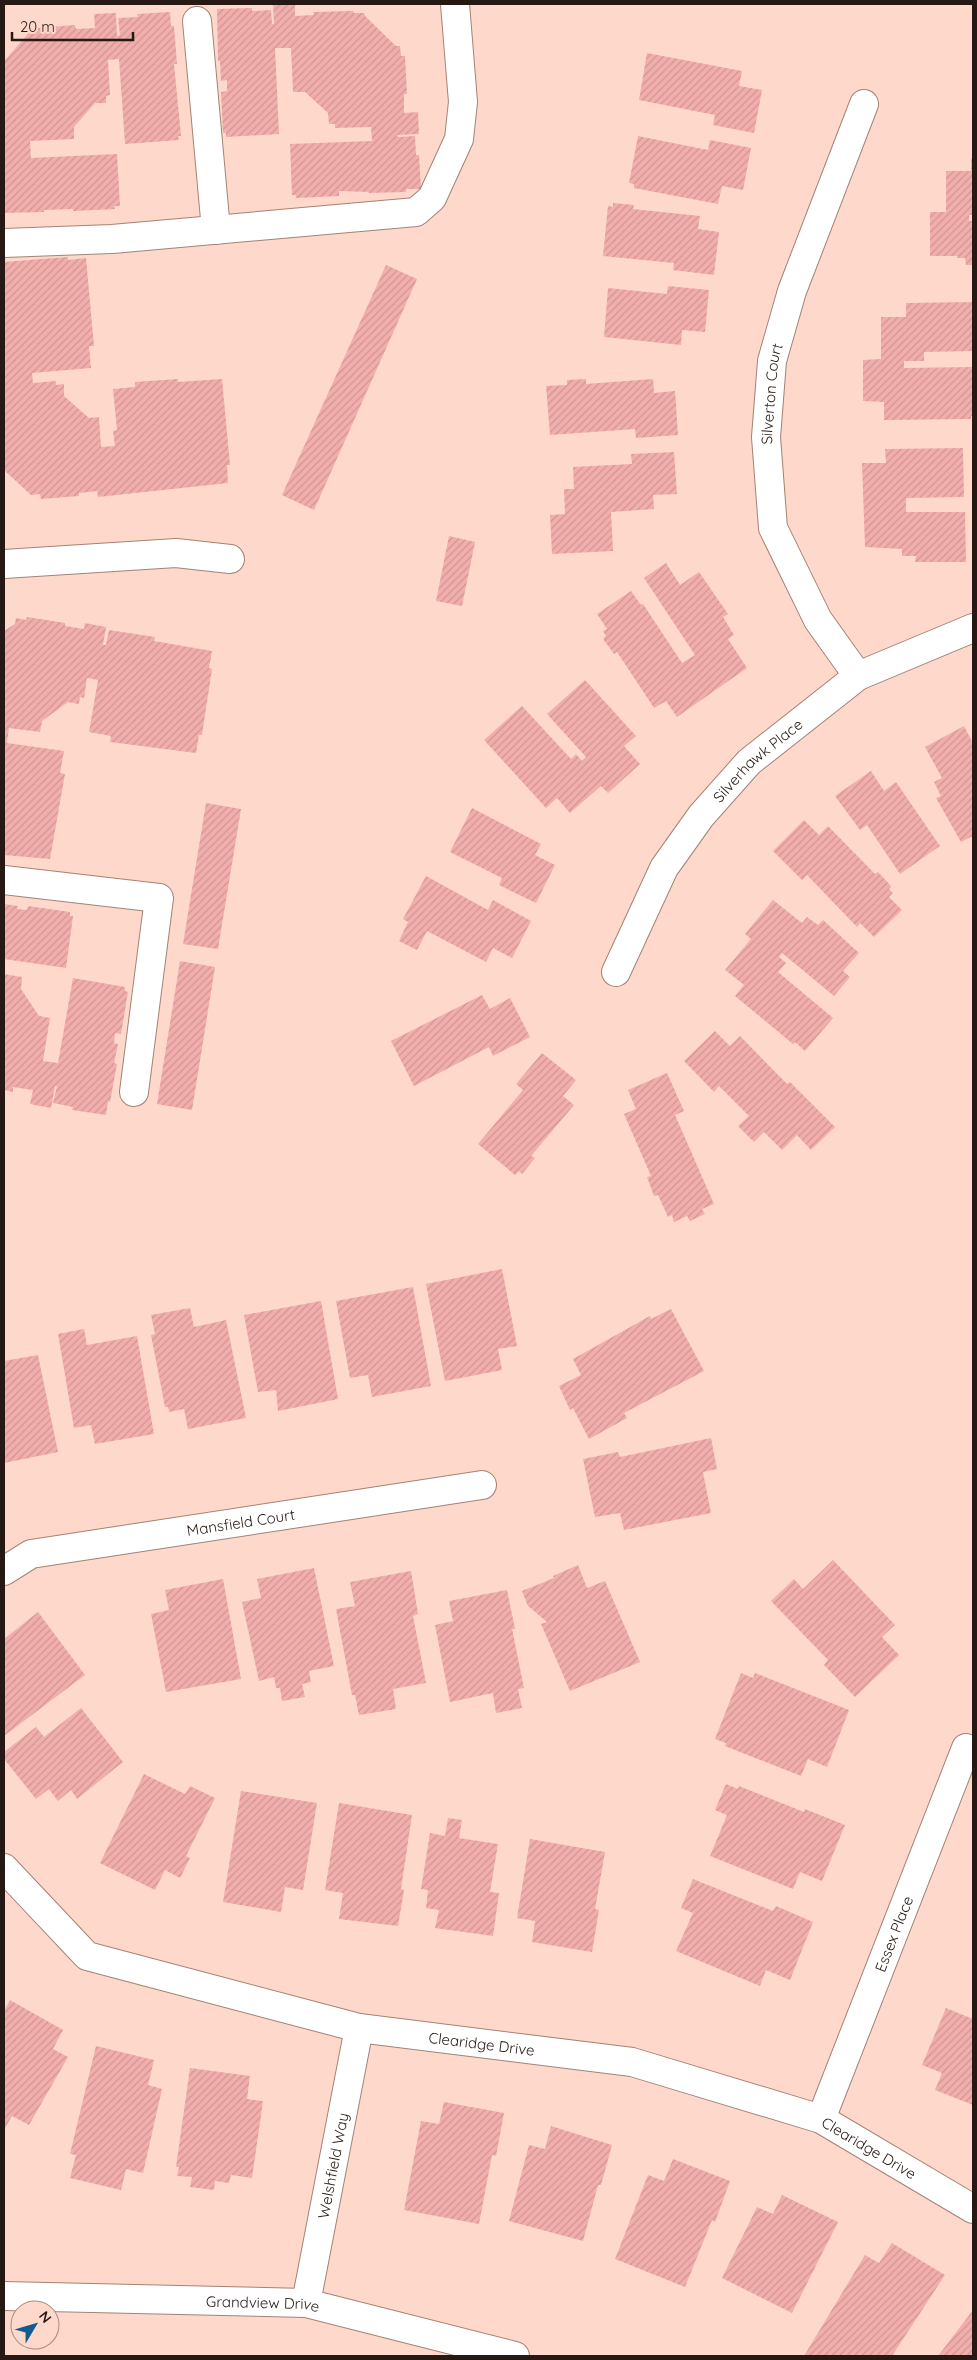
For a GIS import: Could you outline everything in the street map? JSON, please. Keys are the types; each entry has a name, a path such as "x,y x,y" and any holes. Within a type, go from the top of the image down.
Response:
{"street":[{"path":"4,243 112,239 416,212 432,198 459,139 463,102 455,4"},
{"path":"197,21 216,230"},
{"name":"Silverton Court","path":"858,676 818,620 773,528 766,437 772,361 792,291 864,104"},
{"path":"4,564 176,553 230,559"},
{"name":"Silverhawk Place","path":"616,972 664,868 701,816 749,762 858,676 973,628"},
{"path":"4,880 159,898 134,1092"},
{"name":"Mansfield Court","path":"4,1571 30,1554 482,1485"},
{"name":"Essex Place","path":"821,2119 966,1748"},
{"name":"Clearidge Drive","path":"4,1868 87,1956 359,2028 632,2062 821,2119 973,2209"},
{"name":"Welshfield Way","path":"306,2303 359,2028"},
{"name":"Grandview Drive","path":"4,2296 306,2303 515,2356"}],"building":[{"path":"273,4 295,4 295,16 314,15 313,12 353,11 354,13 364,13 396,46 400,46 401,56 405,56 407,94 404,94 404,113 418,112 419,134 397,135 398,137 415,136 416,155 419,155 421,189 406,189 406,192 369,193 339,191 339,196 296,198 296,195 292,195 290,144 372,141 371,127 335,128 335,124 329,124 328,113 305,92 293,92 291,48 275,48 279,134 226,137 226,133 223,133 221,92 227,91 227,80 221,81 220,61 218,61 217,9 252,8 252,11 271,10 272,24 274,24"},
{"path":"170,12 171,26 174,26 177,64 174,64 181,136 178,136 179,140 125,144 119,59 108,60 110,95 106,96 106,103 95,103 74,127 74,139 30,141 31,158 117,154 120,206 114,206 115,209 44,210 44,212 4,213 4,61 27,35 27,32 38,31 37,28 75,25 76,29 95,28 94,14 116,13 117,36 120,35 118,18 138,17 137,14"},
{"path":"647,53 742,71 739,86 762,90 754,133 713,125 715,115 639,100"},
{"path":"638,136 708,150 710,140 751,148 743,190 722,186 718,204 634,188 634,184 629,183"},
{"path":"973,158 973,215 969,215 969,221 973,221 973,265 966,265 965,258 957,258 958,256 930,256 930,212 946,212 946,171 971,171 971,159"},
{"path":"613,203 634,205 633,209 700,216 698,229 719,232 714,275 673,270 674,263 603,256 608,206 613,207"},
{"path":"68,257 68,260 86,258 94,346 89,346 91,368 32,373 33,383 56,381 56,385 64,384 64,396 89,418 99,417 101,447 115,446 113,431 117,430 113,389 135,387 135,382 178,379 178,382 222,379 230,465 227,465 228,483 98,497 97,491 79,493 79,496 41,499 40,494 31,495 4,470 4,262"},
{"path":"386,265 417,279 314,510 282,495"},
{"path":"668,286 709,290 705,332 682,330 681,345 604,337 608,288 667,294"},
{"path":"973,302 973,351 924,352 924,361 904,361 904,368 973,367 973,416 971,416 971,419 884,420 884,402 863,401 863,360 881,359 881,317 906,317 906,303"},
{"path":"586,379 586,384 653,379 654,393 675,391 678,435 636,438 635,429 550,435 546,386 567,385 567,380"},
{"path":"963,448 964,497 906,498 906,512 965,512 966,562 915,562 916,556 902,556 902,549 865,547 862,463 886,463 885,449"},
{"path":"674,452 677,494 653,495 654,509 611,512 613,551 552,554 550,515 565,514 564,489 574,489 573,467 632,464 631,454"},
{"path":"449,536 475,542 462,606 436,601"},
{"path":"666,563 680,585 699,572 728,614 723,617 734,635 728,639 747,668 677,717 666,701 654,708 617,652 614,654 603,639 606,636 603,631 607,629 597,614 631,591 641,605 643,604 682,663 695,655 644,578"},
{"path":"27,617 65,623 65,626 84,629 85,623 106,627 103,645 106,645 109,630 155,637 154,641 212,651 209,668 212,669 202,735 199,735 196,753 110,742 111,736 89,732 98,680 87,678 84,698 80,697 79,704 68,702 42,721 40,732 9,728 7,743 64,751 60,773 65,774 50,859 4,855 4,631 15,624 16,618 26,620"},
{"path":"585,680 636,736 624,746 640,764 608,793 601,786 570,813 557,798 546,808 484,740 522,706 571,759 576,754 582,761 586,757 547,714"},
{"path":"964,726 973,743 973,836 961,842 936,798 941,796 934,782 942,778 925,747"},
{"path":"871,771 884,791 896,782 940,846 900,874 867,825 860,830 835,796"},
{"path":"206,803 241,809 218,949 183,944"},
{"path":"472,808 541,844 535,855 555,865 536,903 499,885 502,878 450,852"},
{"path":"804,820 819,835 828,826 875,874 878,872 891,886 889,889 893,893 889,897 902,910 874,937 860,923 857,927 807,875 802,880 773,851"},
{"path":"426,876 488,910 493,900 531,921 512,958 493,948 486,962 427,931 417,950 399,941 408,922 403,919"},
{"path":"773,900 802,923 807,917 818,925 823,920 859,953 843,971 850,977 834,996 782,953 779,957 786,963 778,972 833,1018 805,1051 795,1042 793,1044 735,996 744,985 725,970 751,939 745,934"},
{"path":"4,904 18,906 17,909 27,910 28,906 70,912 70,916 73,916 66,968 4,959"},
{"path":"180,961 215,967 192,1110 157,1104"},
{"path":"4,974 22,977 21,989 39,1016 50,1018 43,1061 58,1063 73,978 125,987 125,991 128,992 121,1034 115,1033 114,1043 118,1044 114,1063 117,1064 106,1115 72,1110 73,1107 53,1103 57,1086 55,1086 51,1108 30,1104 33,1090 13,1087 13,1092 4,1090"},
{"path":"482,995 490,1009 510,998 530,1037 493,1056 489,1047 414,1086 391,1041"},
{"path":"715,1031 730,1046 740,1036 787,1084 790,1082 835,1127 811,1150 797,1135 782,1150 764,1132 754,1142 738,1126 749,1116 719,1086 714,1092 684,1061"},
{"path":"542,1053 576,1080 563,1096 574,1105 531,1156 535,1158 522,1174 519,1171 515,1175 478,1144 523,1090 516,1084"},
{"path":"667,1073 684,1111 675,1115 714,1204 702,1209 705,1214 690,1221 687,1216 674,1222 672,1215 668,1217 658,1195 654,1196 647,1177 651,1176 624,1114 636,1109 628,1090"},
{"path":"502,1269 517,1346 498,1349 502,1370 445,1381 426,1284"},
{"path":"413,1287 431,1386 372,1397 368,1375 350,1378 336,1301"},
{"path":"321,1301 338,1399 278,1411 276,1390 258,1392 244,1315"},
{"path":"190,1308 194,1327 226,1320 246,1418 188,1429 184,1409 169,1412 168,1407 165,1407 151,1335 155,1334 151,1315"},
{"path":"671,1309 704,1371 624,1413 627,1418 589,1439 573,1408 570,1410 559,1386 581,1375 573,1359 650,1316 651,1319"},
{"path":"84,1329 87,1345 137,1336 154,1434 95,1444 91,1425 74,1428 58,1334"},
{"path":"38,1355 58,1452 4,1463 4,1361"},
{"path":"711,1438 717,1469 703,1472 711,1513 624,1530 620,1513 595,1517 583,1459 618,1452 620,1457"},
{"path":"833,1560 895,1625 882,1637 899,1655 855,1697 824,1665 828,1660 771,1601 794,1579 803,1589"},
{"path":"578,1565 587,1588 605,1581 640,1662 570,1691 541,1624 547,1622 528,1606 522,1591 554,1578 553,1576"},
{"path":"314,1568 334,1666 309,1671 311,1682 302,1684 305,1697 282,1701 280,1688 276,1688 274,1677 259,1681 242,1602 261,1598 257,1579"},
{"path":"411,1571 418,1614 413,1616 426,1683 393,1689 396,1709 359,1715 355,1695 352,1695 336,1609 355,1606 350,1582"},
{"path":"223,1579 241,1679 166,1692 151,1614 169,1610 165,1590"},
{"path":"507,1590 515,1629 512,1629 524,1688 518,1689 522,1708 496,1713 493,1693 450,1702 435,1625 453,1621 449,1601"},
{"path":"38,1612 85,1675 4,1736 4,1639"},
{"path":"741,1673 753,1678 755,1673 849,1710 827,1767 808,1759 801,1776 725,1746 726,1743 715,1739"},
{"path":"81,1708 123,1762 77,1799 71,1790 58,1801 49,1789 36,1799 4,1759 4,1752 36,1727 44,1737"},
{"path":"144,1774 185,1794 190,1786 215,1798 186,1856 190,1858 180,1878 165,1870 155,1890 100,1863"},
{"path":"726,1784 738,1789 739,1786 804,1812 805,1809 845,1825 822,1881 800,1872 793,1889 710,1856 727,1815 715,1810"},
{"path":"241,1791 317,1803 303,1890 285,1887 281,1912 223,1902"},
{"path":"339,1803 412,1815 401,1889 404,1890 398,1926 339,1919 343,1893 325,1890"},
{"path":"448,1818 462,1820 459,1838 498,1844 490,1892 499,1893 493,1936 435,1928 439,1910 426,1908 428,1890 421,1889 430,1833 445,1836"},
{"path":"530,1839 605,1852 595,1909 599,1910 592,1952 532,1942 535,1921 517,1918"},
{"path":"693,1879 773,1911 776,1906 813,1922 790,1980 766,1970 760,1986 676,1951 693,1913 681,1908"},
{"path":"10,2000 63,2030 53,2049 68,2057 29,2125 12,2116 4,2130 4,2011"},
{"path":"946,2008 973,2019 973,2105 935,2090 942,2073 922,2065"},
{"path":"96,2046 154,2060 148,2085 162,2089 143,2173 126,2169 121,2190 70,2178 76,2155 70,2154"},
{"path":"190,2068 250,2076 247,2099 263,2101 252,2178 231,2175 229,2183 215,2181 214,2190 190,2187 192,2177 177,2176 179,2167 176,2167"},
{"path":"444,2102 504,2113 496,2156 492,2155 479,2224 404,2210 421,2121 439,2124"},
{"path":"551,2126 612,2145 601,2185 598,2185 583,2241 509,2221 529,2145 545,2149"},
{"path":"673,2159 730,2181 715,2222 712,2220 685,2287 615,2259 648,2175 664,2181"},
{"path":"782,2195 838,2222 792,2313 722,2278 757,2207 773,2214"},
{"path":"892,2243 945,2275 892,2356 804,2356 865,2255 879,2263"},
{"path":"973,2310 973,2356 938,2356"}]}
